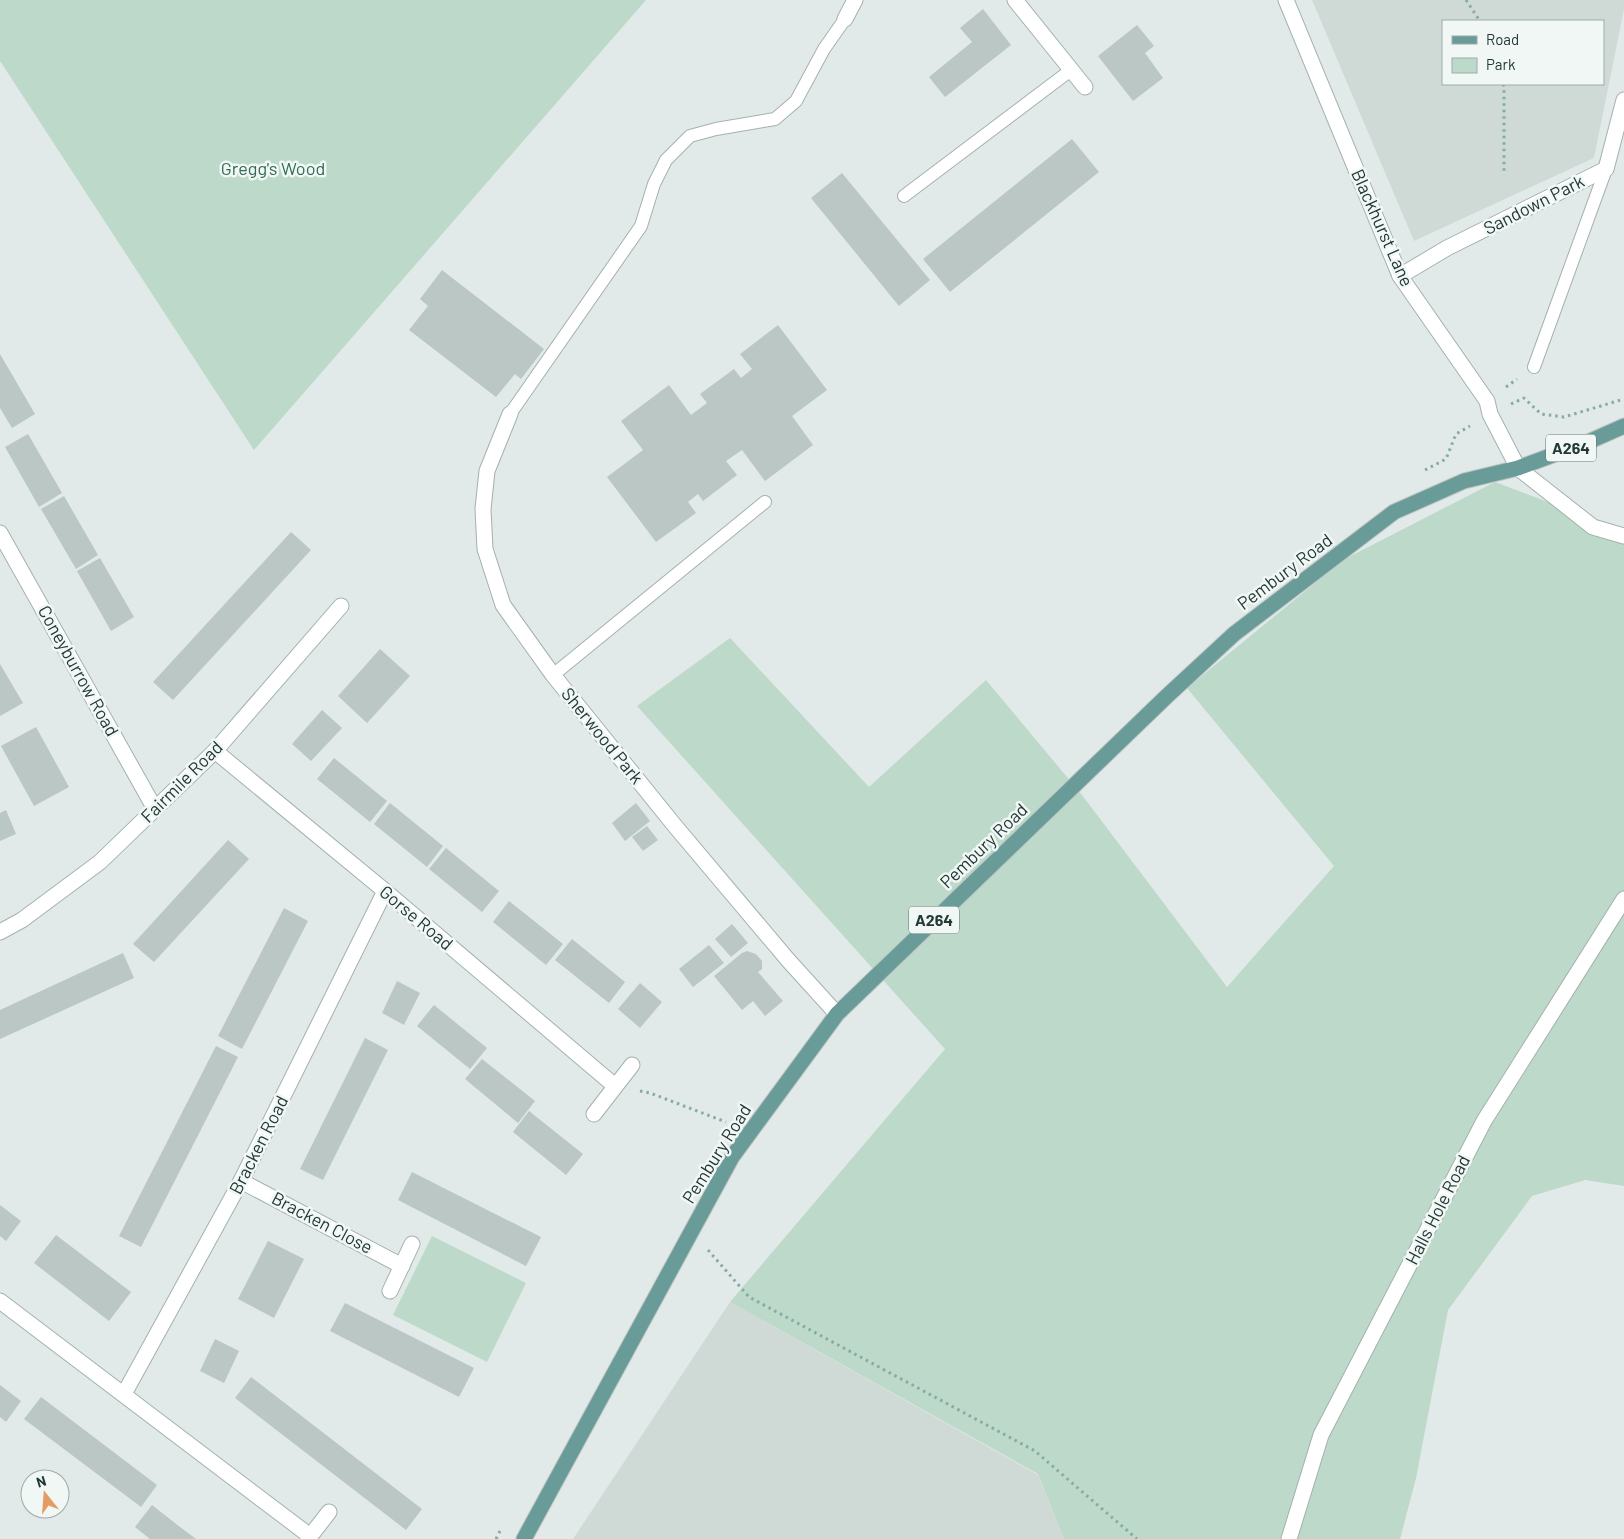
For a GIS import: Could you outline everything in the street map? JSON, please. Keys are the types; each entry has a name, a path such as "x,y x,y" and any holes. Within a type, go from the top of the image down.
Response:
{"main road":[{"name":"Pembury Road","path":"524,1539 732,1157 837,1014 1167,696 1234,634 1394,512 1464,481 1518,468 1588,442 1624,426"}],"street":[{"path":"845,19 855,0"},
{"path":"1015,0 1085,86"},
{"name":"Blackhurst Lane","path":"1286,0 1400,276 1487,402 1490,414 1518,468"},
{"name":"Sandown Park","path":"1400,276 1447,248 1606,169 1624,100"},
{"name":"Sherwood Park","path":"510,414 487,471 483,509 485,550 503,605 553,675 756,923 837,1014"},
{"path":"1518,468 1593,527 1624,536"},
{"name":"Coneyburrow Road","path":"0,533 155,809"},
{"name":"Fairmile Road","path":"0,932 22,920 100,862 215,752 341,606"},
{"name":"Gorse Road","path":"215,752 385,891 615,1086"},
{"name":"Bracken Road","path":"124,1394 241,1181 385,891"},
{"name":"Halls Hole Road","path":"1289,1539 1321,1435 1484,1121 1624,899"},
{"path":"594,1114 632,1065"},
{"name":"Bracken Close","path":"241,1181 402,1266"},
{"path":"390,1291 412,1244"},
{"path":"0,1300 309,1538 329,1512"}],"lane":[{"path":"510,414 641,226 654,184 666,160 690,136 716,129 775,119 796,101 824,50 845,19"},
{"path":"904,196 1071,70"},
{"path":"1534,367 1606,169"},
{"path":"553,675 765,502"}],"path":[{"path":"1466,0 1479,20"},
{"path":"1503,85 1504,174"},
{"path":"1487,402 1534,367"},
{"path":"615,1086 650,1093 726,1122"},
{"path":"692,1232 750,1297 1035,1451 1137,1539"}],"shaded area":[{"path":"1312,0 1624,0 1624,9 1594,158 1414,241"},
{"path":"730,1302 1038,1475 1064,1539 573,1539"}],"green space":[{"name":"Gregg's Wood","path":"0,0 646,0 254,450 0,61"},
{"path":"1495,482 1624,531 1624,1186 1585,1180 1532,1196 1448,1310 1416,1478 1400,1539 1064,1539 1038,1474 730,1302 945,1049 637,706 730,638 869,787 986,680 1082,795 1227,987 1334,866 1187,688 1343,560"},
{"path":"432,1236 526,1283 487,1362 393,1315"}],"building":[{"path":"983,9 1011,45 945,97 929,77 972,42 960,28"},
{"path":"1137,25 1154,46 1145,53 1163,78 1133,101 1098,56"},
{"path":"1072,139 1099,172 950,292 923,259"},
{"path":"842,173 930,280 899,306 811,198"},
{"path":"442,270 544,349 521,379 515,374 496,397 409,330 428,306 420,299"},
{"path":"778,325 827,390 792,416 813,445 765,481 742,450 726,461 737,475 703,501 698,494 688,502 696,513 656,542 607,477 643,450 621,421 669,385 691,415 707,403 700,394 734,369 741,378 752,369 740,354"},
{"path":"0,354 35,414 12,428 0,408"},
{"path":"28,434 62,493 39,507 5,447"},
{"path":"64,496 98,555 76,569 41,509"},
{"path":"291,532 311,550 173,700 153,682"},
{"path":"100,558 134,617 111,631 77,571"},
{"path":"380,649 410,676 367,723 338,696"},
{"path":"0,664 23,703 0,716"},
{"path":"322,710 342,728 311,761 292,744"},
{"path":"36,727 69,787 34,806 1,746"},
{"path":"334,758 387,801 370,822 317,779"},
{"path":"390,803 443,846 427,867 374,824"},
{"path":"636,803 650,821 625,841 612,823"},
{"path":"6,810 16,834 0,841 0,813"},
{"path":"647,826 658,840 643,851 632,837"},
{"path":"228,840 249,859 154,962 133,944"},
{"path":"446,848 499,891 482,912 429,869"},
{"path":"509,901 563,944 546,965 493,922"},
{"path":"284,908 308,921 242,1049 218,1036"},
{"path":"732,924 748,943 731,957 715,939"},
{"path":"572,939 625,982 609,1003 555,960"},
{"path":"709,945 724,963 693,987 679,969"},
{"path":"747,951 756,954 762,961 762,969 758,972 783,1001 765,1016 753,1001 742,1010 714,976"},
{"path":"123,953 134,978 0,1039 0,1010"},
{"path":"397,981 420,993 404,1025 382,1013"},
{"path":"640,983 662,1002 640,1028 618,1009"},
{"path":"434,1005 487,1048 470,1069 417,1026"},
{"path":"365,1038 388,1050 323,1180 300,1169"},
{"path":"216,1046 238,1057 141,1247 119,1236"},
{"path":"482,1059 535,1101 518,1123 465,1079"},
{"path":"529,1111 583,1154 566,1175 513,1132"},
{"path":"412,1172 541,1237 526,1266 398,1200"},
{"path":"0,1205 21,1221 6,1241 0,1236"},
{"path":"56,1235 131,1292 109,1321 34,1263"},
{"path":"268,1241 304,1259 274,1318 238,1299"},
{"path":"345,1303 474,1368 459,1397 330,1331"},
{"path":"215,1339 239,1351 224,1383 200,1371"},
{"path":"251,1377 422,1509 406,1530 235,1398"},
{"path":"0,1385 21,1401 6,1422 0,1417"},
{"path":"41,1397 157,1485 141,1507 24,1419"},
{"path":"152,1505 196,1539 150,1539 135,1527"}]}
